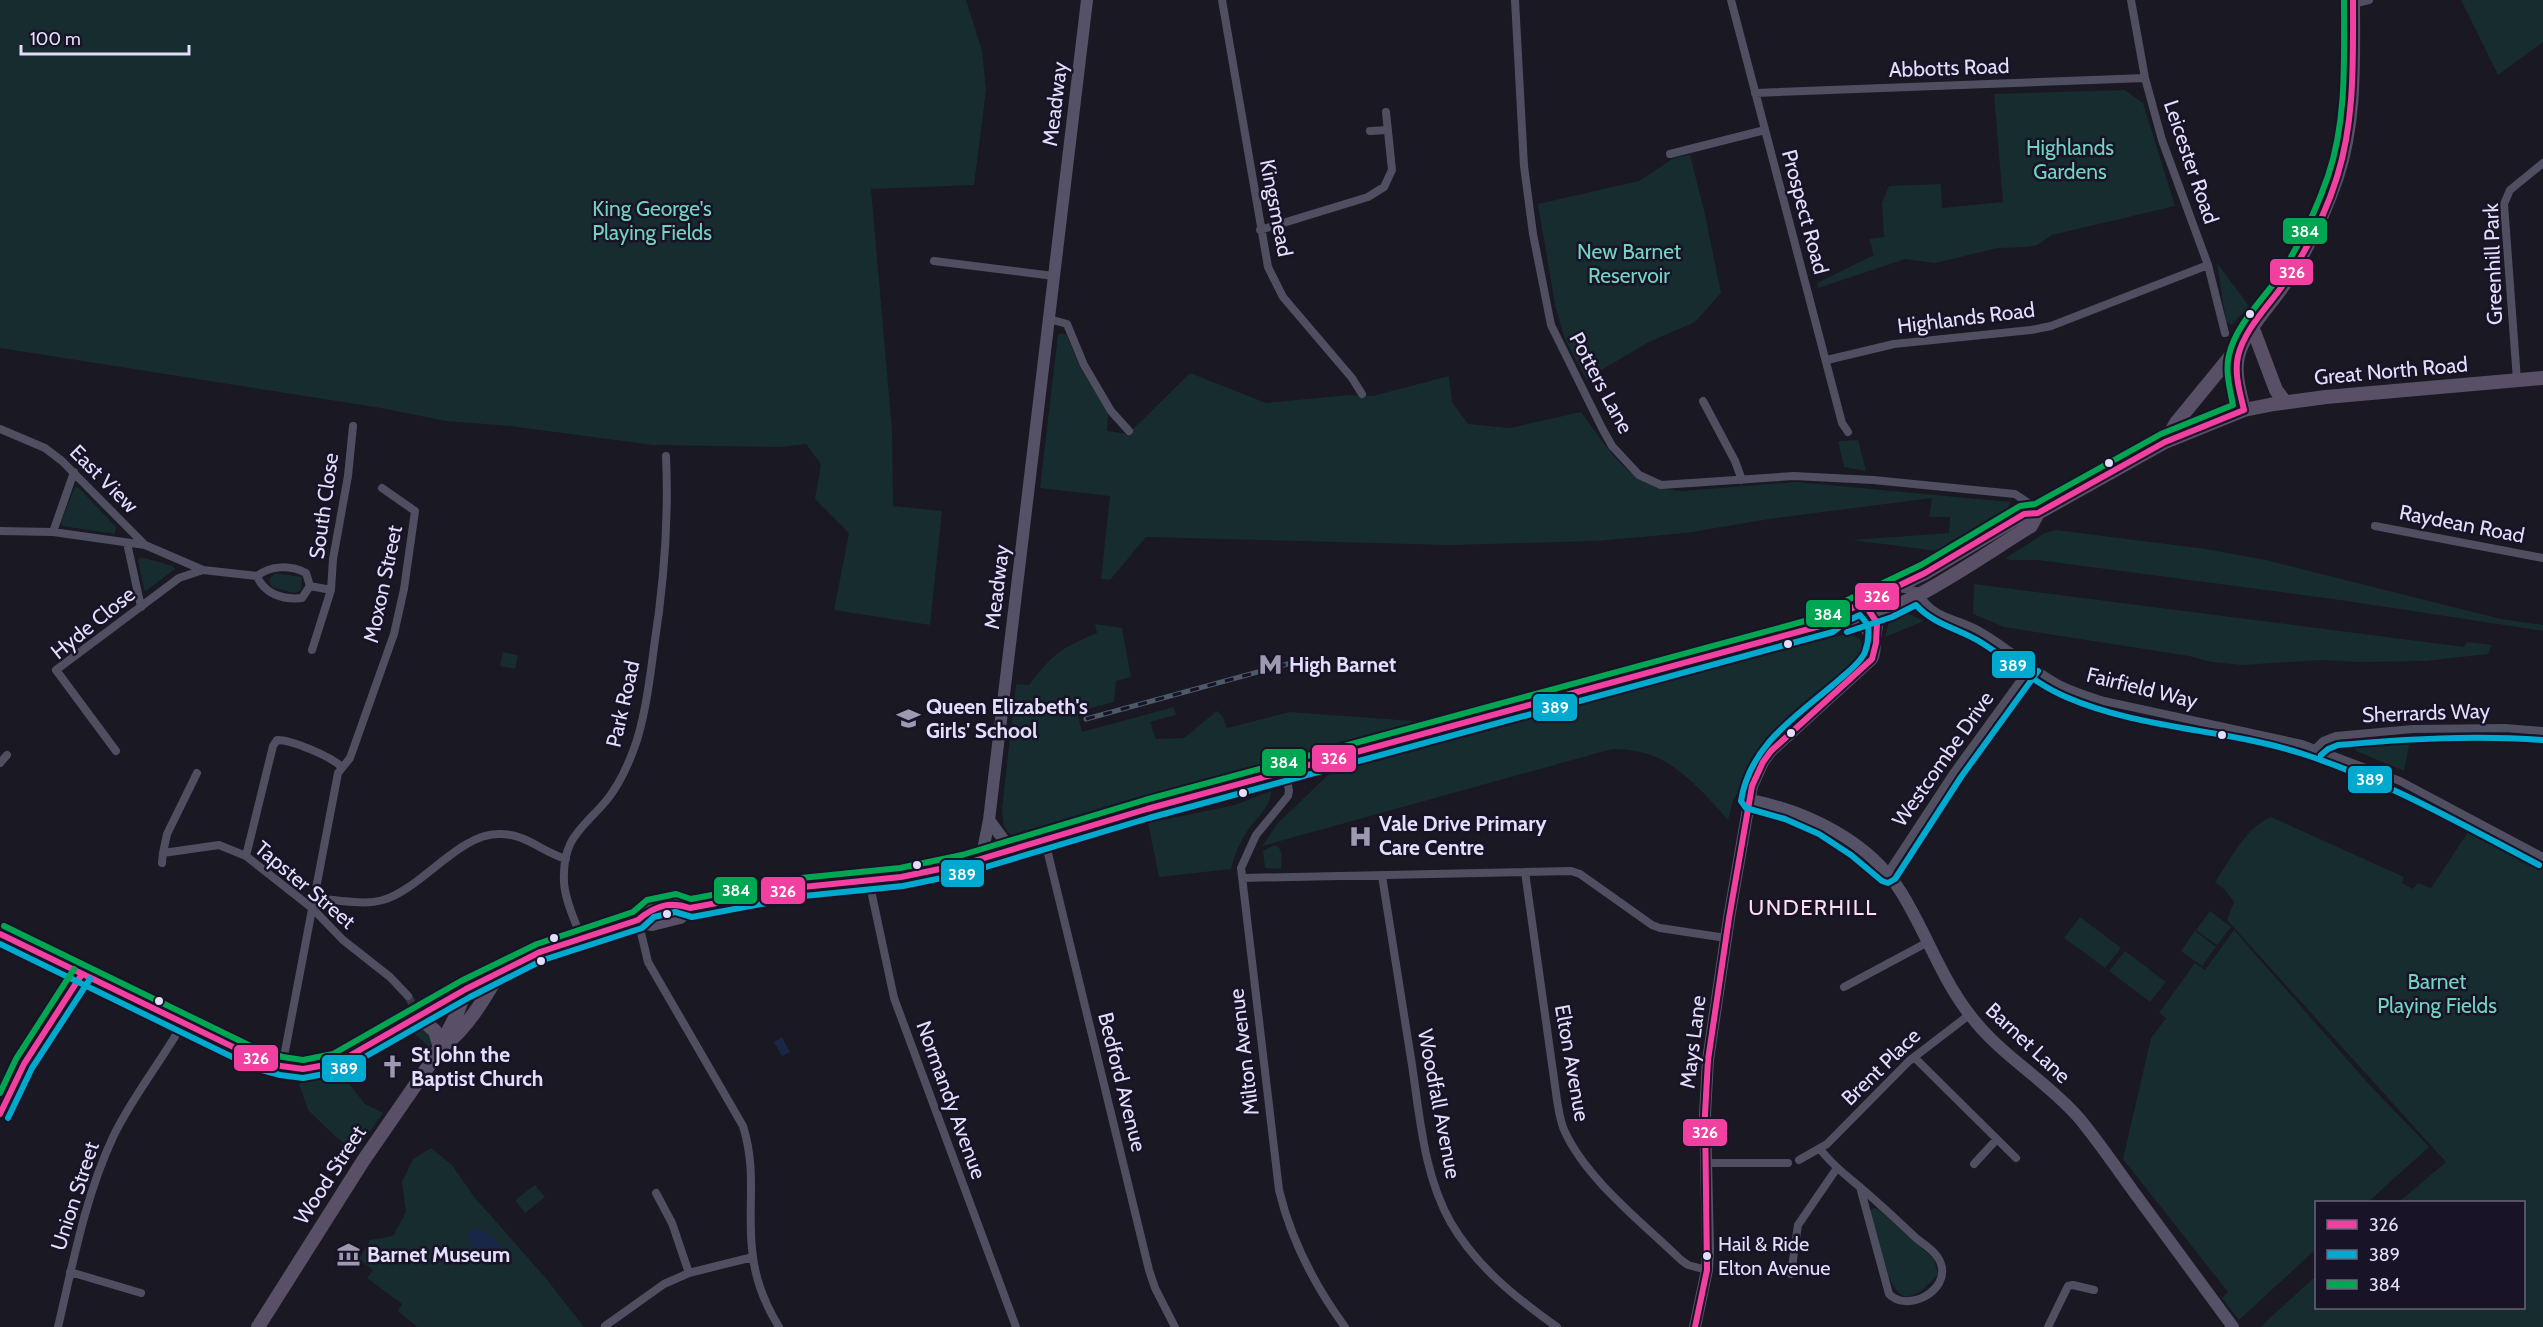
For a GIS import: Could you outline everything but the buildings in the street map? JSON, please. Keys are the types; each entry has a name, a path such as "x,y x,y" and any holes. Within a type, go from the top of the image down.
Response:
{"main road":[{"path":"2244,410 2237,370 2239,353 2305,250 2327,202 2345,152 2353,65 2353,2"},
{"path":"2253,328 2274,386 2285,402"},
{"path":"2165,442 2176,423 2216,373 2230,357 2239,353"},
{"name":"Great North Road","path":"2038,513 2165,442 2244,410 2285,402 2543,378"},
{"path":"1867,612 1896,588 2024,514 2038,513"},
{"path":"0,934 258,1059 282,1067 316,1069 332,1066 417,1012 439,1006 461,1006 466,989 540,952 581,938 638,920 656,923 680,917 690,908 803,887 921,874 981,860 1147,809 1831,623 1842,613 1867,612 1917,592 2031,526 2038,513"},
{"name":"Wood Street","path":"258,1327 363,1161 455,1028 461,1006 499,973"},
{"path":"439,1006 441,1014 455,1028"},
{"path":"417,1012 435,1031 440,1048"}],"street":[{"name":"Meadway","path":"981,860 989,820 1086,0"},
{"name":"Kingsmead","path":"1222,0 1260,230 1269,267 1283,297 1352,378 1362,394"},
{"name":"Potters Lane","path":"1515,0 1524,166 1551,325 1602,429 1612,446 1639,475 1661,485 1794,476 1848,478 2008,493 2024,499 2038,513"},
{"name":"Prospect Road","path":"1731,0 1842,423 1848,432"},
{"name":"Leicester Road","path":"2132,0 2145,78 2162,140 2208,266 2225,333"},
{"path":"2353,2 2369,0"},
{"name":"Abbotts Road","path":"1755,93 2145,78"},
{"path":"1260,230 1377,193 1390,179 1392,170 1386,112"},
{"path":"1370,131 1388,130"},
{"path":"1670,154 1765,130"},
{"name":"Greenhill Park","path":"2517,380 2504,204 2510,190 2543,163"},
{"path":"934,261 1054,276"},
{"name":"Highlands Road","path":"1827,360 1894,344 2051,326 2208,266"},
{"path":"1049,319 1067,324 1084,365 1111,411 1129,431"},
{"path":"1703,401 1735,461 1742,480"},
{"name":"South Close","path":"312,650 331,590 333,559 348,476 353,426"},
{"name":"East View","path":"0,429 45,448 74,472 145,545"},
{"name":"Park Road","path":"581,938 567,898 564,882 566,859 577,830 606,801 622,776 637,740 644,712 666,556 668,507 666,456"},
{"path":"53,532 74,472"},
{"name":"Moxon Street","path":"282,1067 338,773 350,758 394,634 415,518 415,511 382,488"},
{"name":"Raydean Road","path":"2375,526 2543,558"},
{"path":"0,531 53,532 145,545 203,570"},
{"path":"127,543 141,607"},
{"name":"South Close","path":"203,570 257,576 274,567 299,570 306,573 310,586"},
{"name":"Hyde Close","path":"116,752 56,670 179,578 203,570"},
{"path":"1896,588 1917,592 1924,573"},
{"name":"South Close","path":"257,576 261,586 270,593 294,598 302,597 310,586"},
{"name":"South Close","path":"310,586 331,590"},
{"name":"Fairfield Way","path":"1917,592 1929,608 1938,615 1975,629 2067,687 2104,701 2275,737 2316,748 2400,781 2543,857"},
{"path":"1750,800 1757,774 1771,751 1869,663 1874,654 1878,623 1867,612"},
{"name":"Westcombe Drive","path":"1887,874 1959,764 2031,666"},
{"name":"Sherrards Way","path":"2316,748 2323,741 2336,736 2413,729 2505,728 2543,731"},
{"path":"246,856 273,746 277,740 284,740 309,750 337,762 342,767"},
{"path":"0,763 7,755"},
{"name":"Milton Avenue","path":"1286,772 1288,796 1266,821 1248,850 1241,868 1242,878 1279,1190 1284,1212 1302,1254 1324,1296 1345,1327"},
{"path":"162,863 167,834 197,773"},
{"name":"Barnet Lane","path":"1750,800 1785,808 1834,831 1862,850 1887,874 1902,894 1970,1015 1991,1038 2079,1119 2233,1327"},
{"name":"Mays Lane","path":"1695,1327 1707,1270 1706,1088 1726,938 1750,800"},
{"path":"989,820 1014,850"},
{"path":"313,898 381,901 413,883 475,839 496,833 516,835 566,859"},
{"name":"Bedford Avenue","path":"1045,841 1149,1269 1175,1327"},
{"name":"Tapster Street","path":"163,853 219,844 246,856 312,908 343,940 390,977 408,996"},
{"path":"1242,878 1571,871 1580,874 1652,925 1726,938"},
{"name":"Elton Avenue","path":"1525,872 1557,1100 1564,1131 1589,1168 1616,1197 1681,1260 1692,1267 1707,1270"},
{"name":"Woodfall Avenue","path":"1382,876 1422,1132 1436,1189 1452,1223 1480,1262 1501,1284 1557,1327"},
{"name":"Normandy Avenue","path":"869,881 894,998 1016,1327"},
{"path":"638,920 648,962 743,1126 753,1173 753,1257 764,1296 779,1327"},
{"path":"1844,987 1928,942"},
{"path":"0,1114 24,1064 82,974"},
{"name":"Brent Place","path":"1799,1160 1821,1150 1914,1057 1970,1015"},
{"name":"Union Street","path":"58,1327 93,1188 113,1137 183,1023"},
{"path":"1914,1057 2016,1158"},
{"path":"1974,1164 1996,1140"},
{"path":"1821,1150 1837,1168 1860,1187 1935,1254 1942,1265 1942,1276 1936,1288 1912,1302 1898,1301 1887,1290 1860,1187"},
{"path":"1706,1162 1788,1163"},
{"path":"1791,1274 1798,1225 1837,1168"},
{"path":"656,1193 672,1223 689,1273"},
{"path":"605,1326 664,1284 689,1273 753,1257"},
{"path":"70,1272 141,1293"},
{"path":"2048,1327 2068,1286 2094,1290"}],"green space":[{"name":"King George's Playing Fields","path":"0,0 966,0 982,51 986,90 974,185 871,189 892,430 893,506 942,511 930,625 834,610 849,533 815,499 821,464 806,444 780,447 653,445 510,426 446,421 381,408 0,348"},
{"path":"2461,0 2543,0 2543,42 2498,75"},
{"name":"Highlands Gardens","path":"2125,90 2143,103 2175,206 2052,235 2037,245 2027,247 1998,248 1935,263 1905,259 1818,288 1817,283 1874,255 1869,239 1884,237 1882,203 1889,186 1941,184 1942,208 2003,202 1994,94"},
{"name":"New Barnet Reservoir","path":"1690,155 1721,293 1695,322 1649,342 1586,379 1565,339 1555,305 1538,204 1639,181 1674,158"},
{"path":"2217,263 2249,306 2232,325 2226,321"},
{"path":"1058,334 1066,334 1081,369 1108,413 1107,431 1128,434 1190,373 1266,403 1350,395 1373,396 1449,376 1452,402 1468,424 1510,428 1581,412 1622,465 1648,483 1663,488 1682,491 1796,482 2010,502 2006,515 1945,552 1852,540 1949,533 1950,517 1929,517 1932,498 1769,519 1686,533 1596,541 1449,545 1146,537 1110,580 1101,579 1110,496 1040,488"},
{"path":"1858,440 1866,471 1844,467 1838,441"},
{"path":"75,487 78,487 116,527 115,534 62,526 61,522"},
{"path":"2056,530 2206,549 2266,560 2501,619 2543,625 2543,631 2340,600 2038,560 2006,558 2045,533"},
{"path":"141,557 173,566 175,569 146,591 138,560"},
{"path":"275,573 302,577 301,590 294,593 272,587 269,580"},
{"path":"1974,584 2464,647 2467,642 2492,645 2488,654 2425,661 2320,660 2243,665 2212,662 2189,656 2004,627 1973,614"},
{"path":"1900,613 1907,613 1924,621 1885,637 1889,621"},
{"path":"1095,624 1122,628 1131,677 1116,681 1114,702 1077,712 1082,732 1174,707 1176,715 1150,722 1156,739 1184,738 1217,711 1223,717 1227,728 1290,712 1413,721 1287,762 1017,837 1006,830 1002,809 1016,684 1029,685 1058,653 1097,633"},
{"path":"1849,633 1860,639 1864,649 1860,659 1781,728 1757,754 1741,789 1733,800 1728,820 1698,787 1671,765 1644,753 1612,749 1262,846 1278,823 1328,775"},
{"path":"503,652 518,655 515,669 500,666"},
{"path":"2410,740 2404,771 2356,751 2354,747 2358,742"},
{"path":"1271,791 1271,797 1265,808 1241,841 1231,869 1159,877 1148,823 1235,805"},
{"name":"Barnet Playing Fields","path":"2271,817 2404,877 2402,883 2413,889 2418,883 2431,888 2472,826 2543,864 2543,1327 2260,1327 2315,1277 2315,1309 2525,1309 2525,1201 2400,1201 2446,1162 2227,920 2234,902 2215,882 2246,836"},
{"path":"1278,846 1282,854 1281,869 1265,868 1263,851"},
{"path":"2210,911 2231,927 2217,945 2196,930"},
{"path":"2080,917 2121,948 2105,968 2064,938"},
{"path":"2234,930 2365,1080 2429,1147 2369,1201 2315,1201 2315,1250 2239,1320 2222,1298 2228,1292 2123,1159 2151,1038 2166,1018 2159,1013 2195,963 2205,970"},
{"path":"2195,931 2216,947 2202,966 2181,951"},
{"path":"2125,951 2166,982 2150,1002 2109,971"},
{"path":"420,1028 431,1035 432,1044 428,1052 428,1046 411,1031"},
{"name":"St John the Baptist Church","path":"337,1075 343,1076 365,1104 383,1113 356,1151 336,1137 308,1110 299,1084"},
{"path":"431,1148 452,1165 475,1198 544,1276 584,1327 417,1327 398,1311 402,1304 367,1278 373,1270 359,1259 370,1240 393,1236 406,1212 402,1182 413,1159"},
{"path":"535,1185 545,1197 525,1213 515,1200"},
{"path":"1873,1208 1878,1209 1934,1259 1938,1275 1920,1292 1907,1297 1899,1293 1893,1285 1882,1260 1870,1212"}],"water":[{"path":"782,1037 790,1052 782,1056 774,1042"},
{"path":"480,1229 495,1240 505,1255 497,1264 481,1259 472,1246 467,1235 469,1231"}],"tunnel":[{"path":"408,996 414,1007"}],"railway":[{"path":"1086,719 1291,663"}],"transit line":[{"name":"384","path":"4,926 261,1051 303,1060 333,1054 461,981 537,944 633,912 647,900 676,894 691,899 801,878 900,868 962,855 1145,800 1827,615 1837,605 1921,565 2020,506 2035,504 2161,434 2233,405 2228,380 2229,355 2233,344 2244,323 2280,275 2301,239 2318,202 2334,155 2339,133 2343,89 2344,0"},
{"name":"326","path":"0,934 258,1059 281,1066 303,1069 337,1063 466,989 540,952 638,920 662,906 676,905 690,908 803,887 901,877 964,864 1147,809 1831,623 1842,613 1925,573 2024,514 2038,513 2165,442 2244,410 2237,370 2241,345 2252,325 2287,279 2309,243 2328,204 2343,155 2352,89 2353,0"},
{"name":"326","path":"1695,1327 1707,1270 1705,1114 1708,1060 1752,786 1771,751 1872,659 1877,623 1864,603"},
{"name":"389","path":"1847,632 1892,617 1916,605 1939,622 1974,638 2033,679 2066,697 2123,716 2271,745 2331,764 2392,789 2539,865"},
{"name":"389","path":"0,944 255,1068 303,1078 340,1071 470,997 543,960 642,928 654,917 675,912 692,917 804,896 903,886 966,873 1149,818 1833,632 1847,621 1860,615 1868,625 1868,642 1863,656 1850,670 1793,718 1766,746 1746,781 1741,801 1746,808 1785,819 1819,834 1851,855 1882,881 1888,883 1895,879 1961,777 2038,671"},
{"name":"389","path":"2321,755 2338,745 2389,741 2440,738 2542,740"},
{"name":"384","path":"0,1093 16,1059 74,969"},
{"name":"326","path":"0,1114 24,1064 82,974"},
{"name":"389","path":"8,1118 32,1068 90,979"}],"place":[{"name":"High Barnet","path":"1271,665"},
{"name":"Queen Elizabeth's Girls' School","path":"908,719"},
{"name":"Vale Drive Primary Care Centre","path":"1361,836"},
{"name":"St John the Baptist Church","path":"393,1067"},
{"name":"Barnet Museum","path":"349,1255"},
{"name":"Hail & Ride Elton Avenue","path":"1707,1256"}],"district":[{"name":"UNDERHILL","path":"1813,907"}]}
